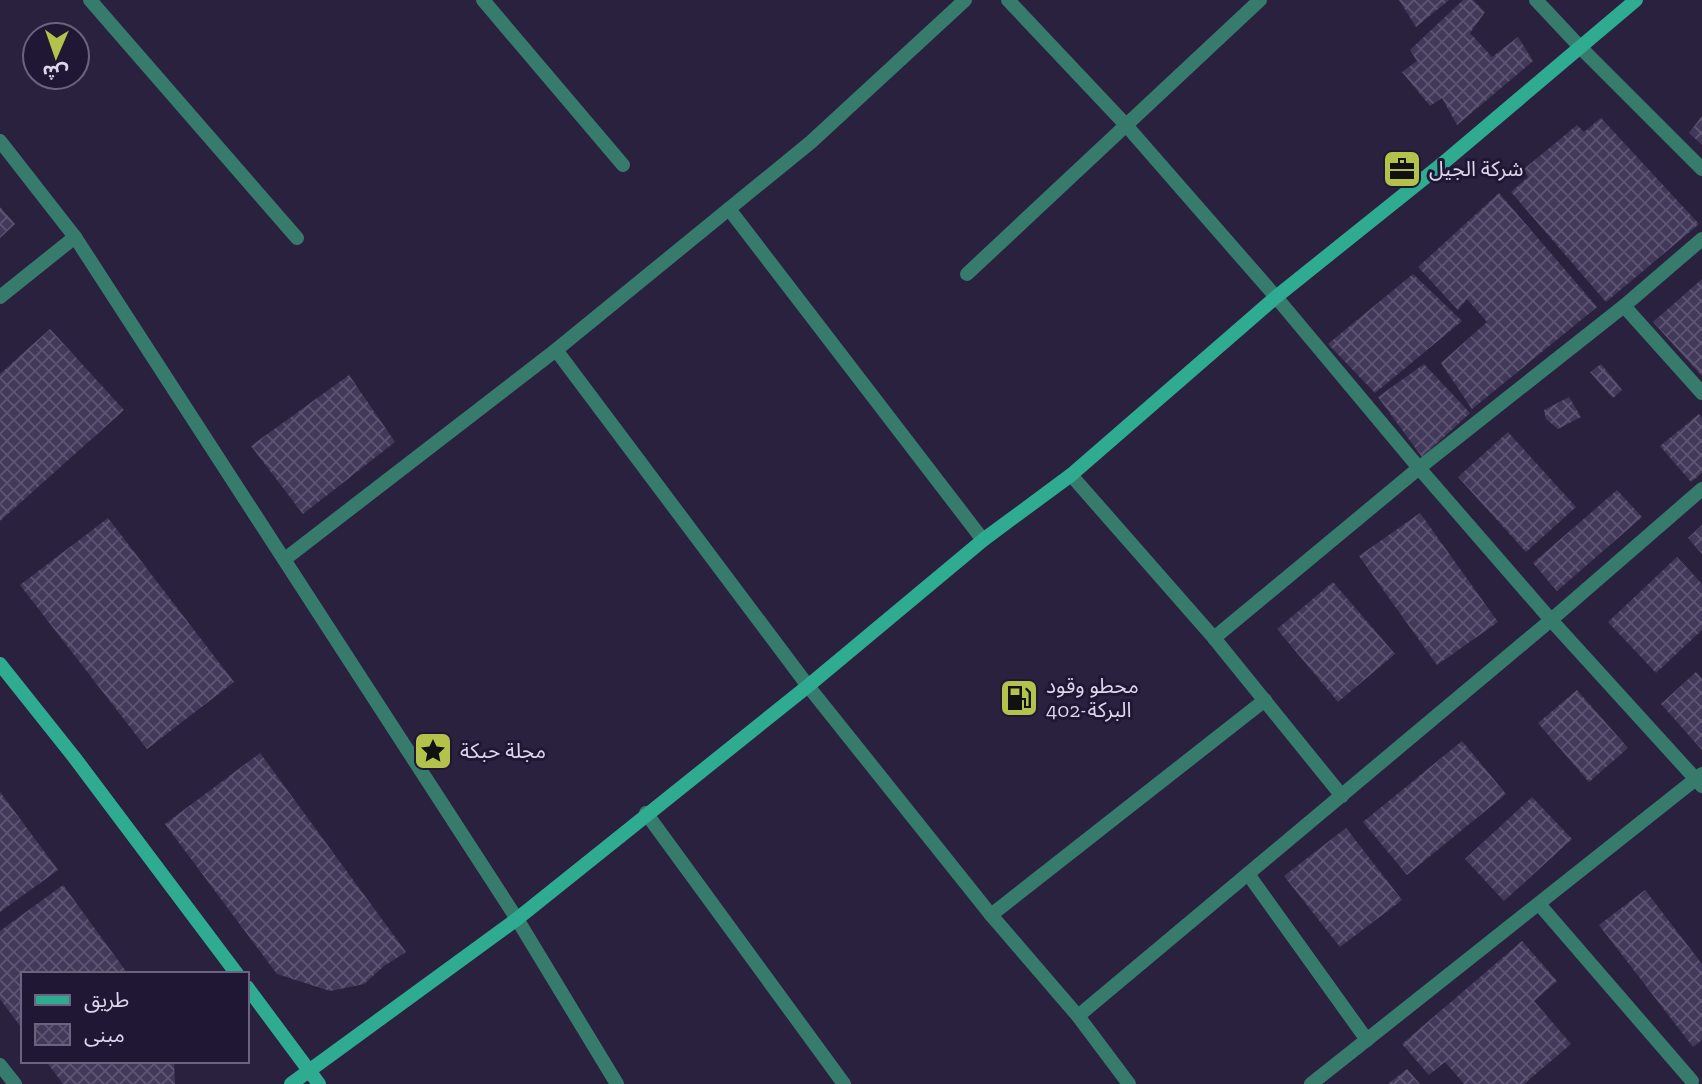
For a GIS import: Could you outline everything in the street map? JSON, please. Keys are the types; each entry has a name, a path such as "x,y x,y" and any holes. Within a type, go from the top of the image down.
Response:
{"street":[{"path":"89,0 297,238"},
{"path":"483,0 623,166"},
{"path":"285,559 556,350 811,142 965,0"},
{"path":"1008,0 1125,124 1551,620 1700,780 1311,1084"},
{"path":"967,274 1260,0"},
{"path":"1536,0 1702,169"},
{"path":"291,1084 517,919 646,813 808,686 983,540 1071,475 1276,297 1442,164 1636,0"},
{"path":"0,141 75,237 517,919 617,1084"},
{"path":"729,209 983,540"},
{"path":"0,297 75,237"},
{"path":"1214,638 1419,468 1624,306 1702,240"},
{"path":"1624,306 1702,393"},
{"path":"556,350 808,686 991,915 1078,1016 1129,1084"},
{"path":"1071,475 1214,638 1342,796"},
{"path":"1078,1016 1551,620 1702,489"},
{"path":"0,664 74,757 235,972"},
{"path":"991,915 1265,700"},
{"path":"646,813 844,1084"},
{"path":"1248,874 1367,1040"},
{"path":"1539,904 1694,1079"},
{"path":"248,988 318,1084"},
{"path":"0,1065 15,1084"}],"building":[{"path":"1399,0 1449,0 1416,27"},
{"path":"1463,0 1473,0 1485,12 1470,33 1492,57 1518,37 1533,61 1457,125 1442,98 1430,106 1402,72 1417,61 1410,50"},
{"path":"1702,116 1702,145 1689,133"},
{"path":"1601,118 1699,224 1606,302 1511,192 1528,177 1524,169 1577,125 1584,132"},
{"path":"1499,193 1597,307 1472,409 1441,363 1487,322 1467,299 1458,310 1418,267"},
{"path":"0,207 15,224 0,238"},
{"path":"1413,274 1462,321 1375,393 1328,344"},
{"path":"1702,279 1702,376 1653,322"},
{"path":"50,329 124,410 0,521 0,374"},
{"path":"1424,364 1470,413 1422,457 1378,397"},
{"path":"1601,364 1622,390 1613,398 1590,372"},
{"path":"349,375 395,442 303,514 251,446"},
{"path":"1569,397 1581,417 1558,429 1546,419 1544,410"},
{"path":"1699,414 1702,418 1702,473 1691,482 1660,446"},
{"path":"1508,432 1576,507 1526,552 1458,477"},
{"path":"1617,490 1642,517 1557,591 1533,563"},
{"path":"1420,513 1498,622 1437,665 1359,556"},
{"path":"108,518 234,682 147,749 20,585"},
{"path":"1702,525 1702,554 1688,538"},
{"path":"1677,557 1702,584 1702,630 1656,673 1608,622"},
{"path":"1333,582 1395,654 1338,702 1277,629"},
{"path":"1696,672 1702,679 1702,750 1661,704"},
{"path":"1577,690 1628,748 1589,782 1538,723"},
{"path":"1462,741 1506,794 1407,875 1363,822"},
{"path":"260,753 406,952 384,966 364,984 330,991 277,974 165,824"},
{"path":"0,792 58,870 0,912"},
{"path":"1532,797 1572,839 1504,901 1465,859"},
{"path":"1346,828 1402,900 1340,947 1284,876"},
{"path":"63,885 127,972 21,972 21,1027 0,999 0,931"},
{"path":"1645,890 1702,964 1702,1040 1693,1047 1599,925"},
{"path":"1522,941 1557,981 1534,1001 1571,1044 1524,1084 1464,1084 1445,1062 1429,1075 1402,1044"},
{"path":"47,1063 174,1063 175,1084 63,1084"},
{"path":"1407,1069 1420,1084 1388,1084"}],"place":[{"name":"شركة الجيل","path":"1402,169"},
{"name":"محطو وقود 402-البركة","path":"1019,698"},
{"name":"مجلة حبكة","path":"433,751"}]}
